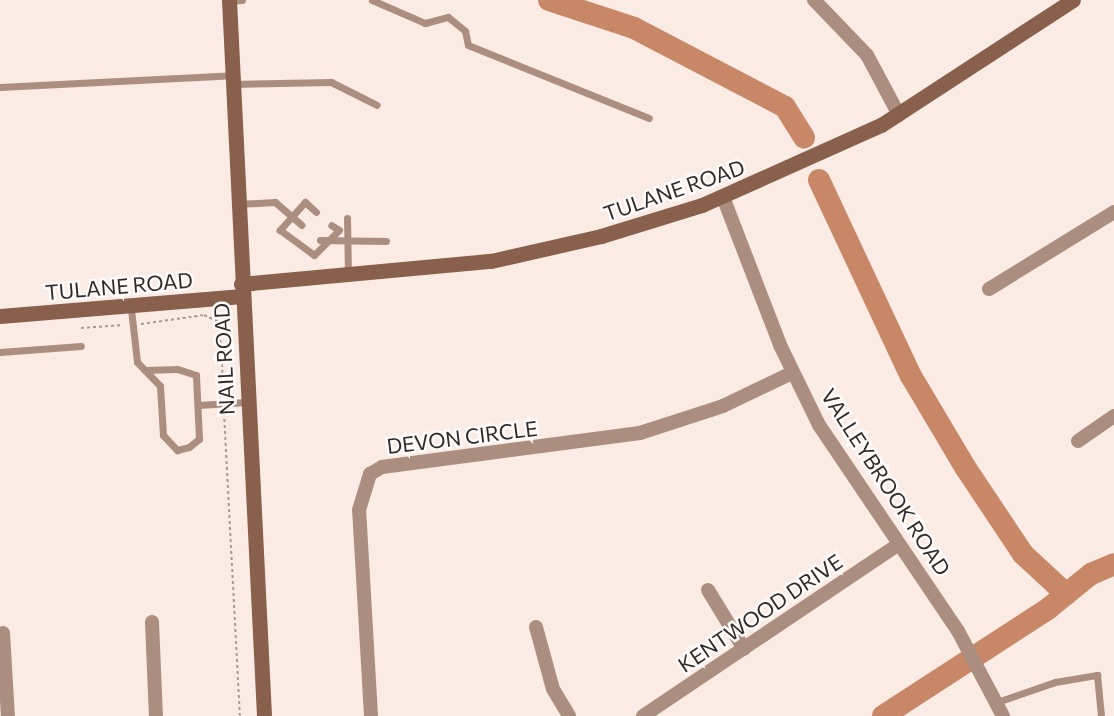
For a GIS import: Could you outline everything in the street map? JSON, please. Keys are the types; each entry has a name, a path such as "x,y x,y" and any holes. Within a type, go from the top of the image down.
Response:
{"street":[{"name":"NAIL ROAD","path":"234,0 233,79 246,402 264,716"},
{"path":"814,0 867,56 899,115"},
{"name":"TULANE ROAD","path":"0,316 132,317 242,290 348,278 548,249 723,197 899,115 1073,0"},
{"name":"VALLEYBROOK ROAD","path":"723,197 792,373 819,425 958,631 983,673 1003,716"},
{"path":"989,289 1114,212"},
{"name":"DEVON CIRCLE","path":"371,716 359,510 370,474 382,467 640,433 723,406 792,373"},
{"path":"1078,441 1114,416"},
{"name":"KENTWOOD DRIVE","path":"643,716 899,544"},
{"path":"708,590 744,649"},
{"path":"152,622 156,716"},
{"path":"536,627 553,689 569,716"},
{"path":"3,633 8,716"}],"lane":[{"path":"372,0 425,23 448,17 465,31 468,45 649,118"},
{"path":"0,87 233,79 331,82 377,105"},
{"path":"238,204 275,202 301,225"},
{"path":"316,212 305,202 280,230 314,255 323,242 339,230 332,225"},
{"path":"347,218 348,278"},
{"path":"323,242 386,241"},
{"path":"132,317 137,362 160,386 163,435 169,446 177,450 199,439 198,405 191,370 145,370"},
{"path":"0,352 81,346"},
{"path":"198,405 246,402"},
{"path":"998,702 1054,682 1097,675 1101,716"}],"path":[{"path":"81,328 132,317 204,315 219,322 240,716"}],"waterway":[{"path":"549,0 634,28 785,107 804,137"},
{"path":"819,180 911,376 965,467 1023,554 1066,594"},
{"path":"883,716 1049,608 1091,574 1114,564"}]}
